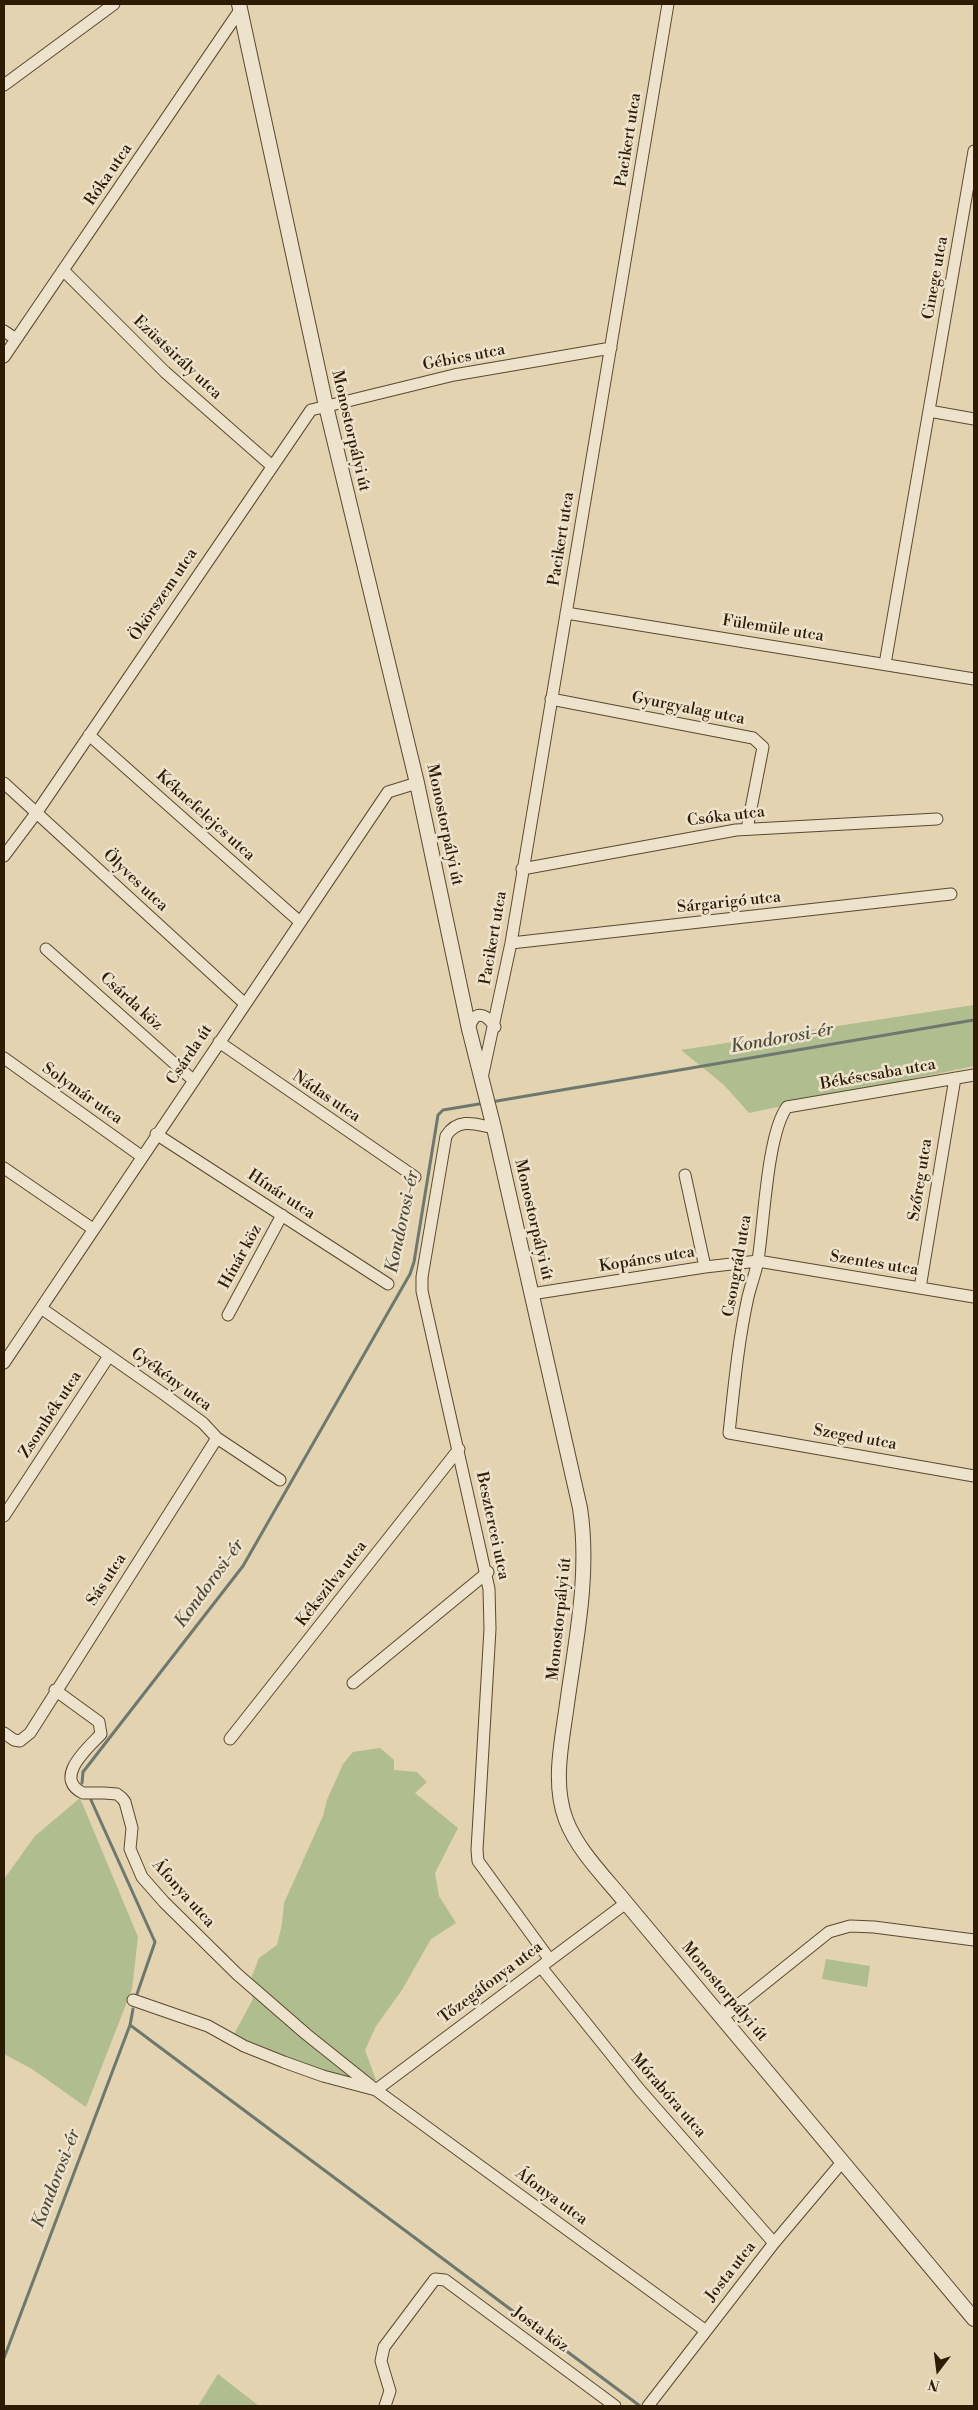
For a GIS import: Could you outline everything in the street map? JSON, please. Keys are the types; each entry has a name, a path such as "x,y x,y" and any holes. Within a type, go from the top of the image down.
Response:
{"street":[{"path":"4,85 114,4"},
{"name":"Pacikert utca","path":"482,1078 511,943 668,4"},
{"name":"Róka utca","path":"4,357 64,271 240,7"},
{"name":"Monostorpályi út","path":"240,7 326,406 417,783 469,1029 532,1294 584,1534 582,1600 559,1768 561,1803 566,1820 581,1848 974,2319"},
{"name":"Cinege utca","path":"885,664 974,151"},
{"name":"Ezüstsirály utca","path":"64,271 165,372 272,466"},
{"path":"4,331 16,339"},
{"name":"Gébics utca","path":"326,406 454,376 611,348"},
{"name":"Ökörszem utca","path":"4,856 37,812 311,410 326,406"},
{"path":"929,411 974,419"},
{"name":"Fülemüle utca","path":"566,613 974,678"},
{"name":"Gyurgyalag utca","path":"552,699 753,738 763,747 747,829"},
{"name":"Kéknefelejcs utca","path":"89,735 300,922"},
{"name":"Ölyves utca","path":"4,782 244,1004"},
{"name":"Csárda út","path":"5,1358 41,1308 156,1134 388,792 417,783"},
{"name":"Csóka utca","path":"522,869 747,829 937,819"},
{"name":"Sárgarigó utca","path":"511,943 951,894"},
{"name":"Csárda köz","path":"46,949 193,1080"},
{"path":"469,1029 471,1020 475,1016 482,1015 489,1018 494,1027"},
{"name":"Nádas utca","path":"218,1042 415,1176"},
{"name":"Solymár utca","path":"4,1058 142,1156"},
{"name":"Békéscsaba utca","path":"787,1107 974,1075"},
{"name":"Szőreg utca","path":"920,1288 955,1078"},
{"name":"Csongrád utca","path":"729,1433 735,1377 748,1297 763,1262 774,1149 780,1117 787,1107"},
{"name":"Besztercei utca","path":"494,1128 471,1122 458,1124 446,1136 422,1276 422,1292 488,1572 490,1629 477,1850 478,1862 550,1960"},
{"name":"Hínár utca","path":"156,1134 388,1284"},
{"path":"4,1168 93,1230"},
{"path":"685,1175 705,1267"},
{"name":"Hínár köz","path":"228,1315 282,1215"},
{"name":"Szentes utca","path":"763,1262 974,1298"},
{"name":"Kopáncs utca","path":"532,1294 705,1267 763,1262"},
{"name":"Gyékény utca","path":"41,1308 203,1423 218,1438 280,1480"},
{"name":"Zsombék utca","path":"4,1516 109,1356"},
{"name":"Szeged utca","path":"729,1433 974,1476"},
{"name":"Sás utca","path":"4,1733 14,1740 20,1741 30,1733 55,1690 218,1438"},
{"name":"Kékszilva utca","path":"230,1738 459,1449"},
{"path":"353,1683 488,1572"},
{"name":"Áfonya utca","path":"55,1690 99,1722 101,1734 74,1762 71,1779 74,1786 83,1793 117,1794 125,1802 132,1828 130,1849 142,1877 164,1902 237,1974 376,2090 706,2331"},
{"name":"Tőzegáfonya utca","path":"376,2090 626,1903"},
{"path":"723,2017 829,1932 850,1926 874,1927 974,1940"},
{"name":"Mórabóra utca","path":"541,1967 639,2089 774,2243"},
{"name":"Áfonya utca","path":"133,2000 208,2026 244,2046 284,2062 323,2076 376,2090"},
{"name":"Josta utca","path":"654,2404 706,2331 774,2243 843,2161"},
{"name":"Josta köz","path":"385,2406 390,2390 382,2361 384,2347 436,2279 445,2280 615,2406"}],"green space":[{"path":"974,1005 974,1066 749,1113 724,1085 681,1050"},
{"path":"380,1748 394,1760 394,1770 417,1772 427,1782 415,1793 458,1828 435,1873 439,1896 456,1923 431,1939 402,1990 376,2026 365,2050 376,2080 360,2083 328,2074 233,2036 253,1999 248,1987 259,1958 277,1945 284,1903 323,1816 327,1800 343,1764 353,1752"},
{"path":"80,1798 138,1937 132,1989 86,2107 32,2069 4,2054 4,1879 35,1836"},
{"path":"826,1959 870,1966 867,1987 822,1979"},
{"path":"218,2374 259,2406 198,2406"}],"waterway":[{"name":"Kondorosi-ér","path":"491,1102 974,1020"},
{"name":"Kondorosi-ér","path":"82,1783 83,1772 243,1566 410,1274 414,1262 438,1115 443,1110 485,1103"},
{"name":"Kondorosi-ér","path":"91,1800 155,1942 137,1994"},
{"name":"Kondorosi-ér","path":"4,2358 130,2025 133,2009"},
{"path":"130,2025 640,2406"}]}
